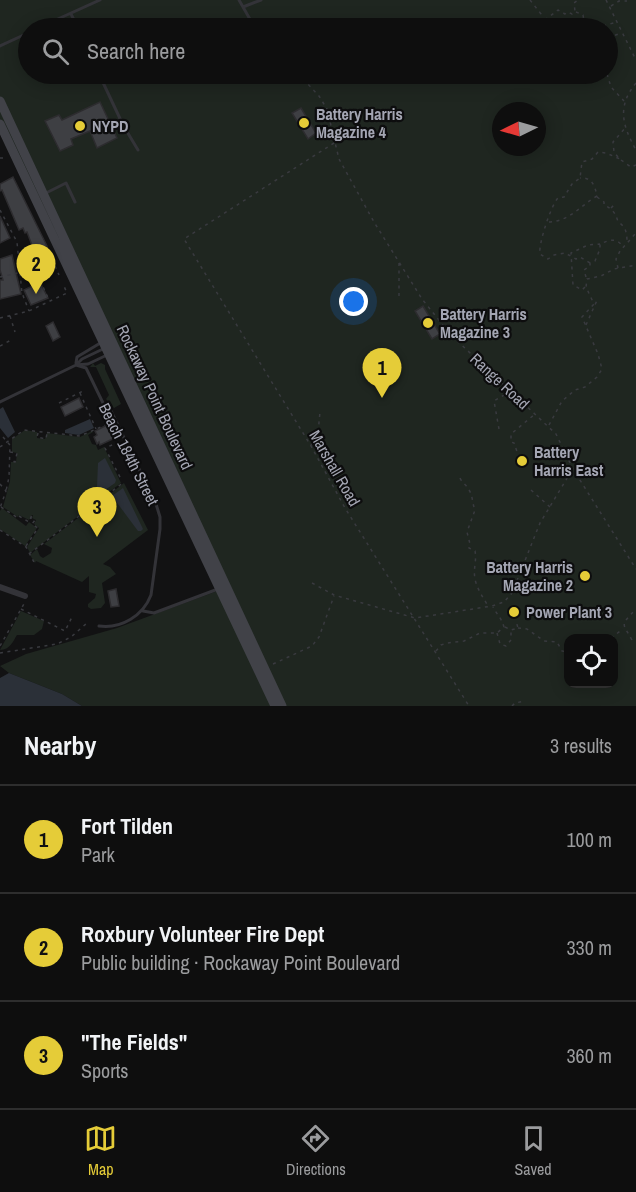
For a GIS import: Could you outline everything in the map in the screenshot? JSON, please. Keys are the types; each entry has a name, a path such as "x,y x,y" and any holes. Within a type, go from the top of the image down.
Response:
{"street":[{"name":"Rockaway Point Boulevard","path":"0,101 25,167"},
{"name":"Rockaway Point Boulevard","path":"0,124 25,167 282,706"},
{"name":"Rockaway Point Boulevard","path":"218,574 219,588 275,706"},
{"path":"0,587 25,597"}],"lane":[{"path":"59,18 100,0"},
{"path":"239,0 249,18"},
{"path":"243,7 261,0"},
{"path":"70,13 73,18"},
{"path":"0,46 18,38"},
{"path":"104,84 138,150"},
{"path":"39,196 66,183 75,202"},
{"path":"76,365 82,358 110,347"},
{"path":"0,402 76,365 88,364 110,347"},
{"path":"76,365 77,357 110,347"},
{"name":"Beach 184th Street","path":"76,365 86,368 103,403 111,411 156,504 160,517 151,595 143,611"},
{"path":"99,626 111,626 123,622 143,611 154,613 219,588"}],"path":[{"path":"530,0 544,18"},
{"path":"575,11 574,3 578,0"},
{"path":"606,0 615,18"},
{"path":"610,6 619,1 627,1"},
{"path":"548,18 558,10 565,14 568,12 572,14 575,11 584,15 584,18"},
{"path":"618,24 636,59"},
{"path":"618,34 622,32"},
{"path":"636,82 624,101 623,119 636,150"},
{"name":"Range Road","path":"308,84 327,109 339,159 422,299 451,335 556,434 573,469 636,569"},
{"path":"610,84 624,101"},
{"path":"620,159 613,149 613,142 626,127"},
{"name":"Marshall Road","path":"334,143 184,239 311,446 345,508 469,706"},
{"path":"606,153 613,149"},
{"path":"580,178 582,162 592,159 598,152 620,159 632,167 636,165"},
{"path":"0,158 5,159"},
{"path":"590,263 580,257 571,258 565,253 548,259 540,254 540,241 549,222 553,204 558,198 564,197 572,184 580,178 589,179 593,183 597,196 616,215 618,222 627,232 627,244"},
{"path":"549,222 560,221 570,216 597,196"},
{"path":"610,208 616,205"},
{"path":"0,210 17,242 22,295 29,311"},
{"path":"618,269 616,259 636,233"},
{"path":"586,287 582,290 573,285 572,252 612,239 618,241 623,247"},
{"path":"586,326 594,304 586,287 587,279 584,270 595,261 600,244"},
{"path":"0,277 55,266 61,262"},
{"path":"399,262 399,298"},
{"path":"587,279 636,265"},
{"path":"55,266 59,275"},
{"path":"29,271 39,278 50,301"},
{"path":"0,318 29,311 67,293 63,284"},
{"path":"549,426 562,401 575,390 585,387 597,377 602,369 582,317 598,298"},
{"path":"9,315 15,332"},
{"path":"0,346 13,339"},
{"path":"59,403 85,390"},
{"path":"499,429 494,401 512,391"},
{"path":"80,393 97,429"},
{"path":"64,400 66,404"},
{"path":"311,446 318,433 320,412"},
{"path":"522,461 521,463 514,443 511,442 511,434 536,413"},
{"path":"0,447 24,430 64,432 80,436 111,422 108,417"},
{"path":"38,431 37,437 46,439 47,432"},
{"path":"3,437 10,445 10,452 6,492 0,507 28,522 32,516 35,520 32,524 38,528 26,547"},
{"path":"29,554 123,482 105,447 120,441"},
{"path":"9,461 15,462 17,453 10,452"},
{"path":"312,582 334,595 416,618 489,607 504,602 512,593 540,522 551,508 573,469"},
{"path":"460,478 470,490 471,503 475,510 467,532 469,548 476,555 475,579 478,590 489,607"},
{"path":"0,484 6,492"},
{"path":"531,490 551,508"},
{"path":"0,530 26,547 35,564"},
{"path":"273,664 312,646 319,637 334,595"},
{"path":"0,646 23,606"},
{"path":"492,606 501,617 504,627"},
{"path":"21,609 65,631 72,617"},
{"path":"618,634 624,629 626,619 636,609"},
{"path":"516,621 518,628"},
{"path":"0,653 57,644 71,637 87,623"},
{"path":"504,627 511,630 527,629 544,641 557,642 564,651"},
{"path":"436,651 447,643 464,641 480,633 497,633 504,627"},
{"path":"624,629 632,640"},
{"path":"497,633 500,644 506,646 512,640 511,630"},
{"path":"512,706 525,701"}],"shaded area":[{"path":"0,0 636,0 636,706 82,706 62,694 9,673 0,666 26,654 117,628 220,590 0,124"},
{"path":"93,363 95,366 101,363 105,365 121,404 114,408 106,399 109,395 96,367 90,367"},
{"path":"3,407 15,432 8,438 0,428 0,409"},
{"path":"90,419 94,428 79,435 65,433 65,430"},
{"path":"25,430 37,432 37,438 45,439 47,433 80,437 92,431 88,435 92,444 96,445 98,450 104,447 121,483 30,553 27,547 39,528 34,524 36,520 32,518 33,515 29,520 19,515 18,517 3,507 10,481 11,462 16,462 17,453 12,452 12,439"},
{"path":"105,458 116,480 102,492 97,487 98,463"},
{"path":"124,483 148,530 103,564 110,567 116,574 102,583 105,603 101,608 91,609 88,604 96,594 89,592 89,576 82,582 36,561 35,563 30,555 37,549 43,558 51,553 52,548 44,544"},
{"path":"123,488 143,529 141,531 138,531 112,496"},
{"path":"2,508 26,526 29,522 37,528 25,546 0,529"},
{"path":"21,611 44,621 42,629 34,635 17,635 9,647 0,650"},
{"path":"9,673 62,694 82,706 0,706 0,678"}],"building":[{"name":"NYPD","path":"100,102 117,138 97,148 90,131 71,139 73,145 60,151 45,121 59,115 62,120"},
{"name":"Battery Harris Magazine 4","path":"301,108 316,133 308,139 292,113"},
{"path":"13,177 47,246 40,249 42,253 36,256 27,232 25,233 23,228 19,230 2,190 0,191 0,184"},
{"path":"0,216 10,238 0,243"},
{"path":"12,255 21,294 0,299 0,280 3,280 0,259"},
{"path":"40,282 48,298 31,305 24,290"},
{"name":"Battery Harris Magazine 3","path":"423,306 440,334 432,339 415,311"},
{"path":"53,322 60,337 53,341 46,326"},
{"path":"79,398 83,407 65,416 61,407"},
{"path":"111,423 117,437 100,445 99,442 97,444 94,437 97,435 95,431"},
{"path":"116,589 119,606 111,607 108,591"}],"place":[{"name":"Battery Harris Magazine 4","path":"304,123"},
{"name":"NYPD","path":"80,126"},
{"name":"Roxbury Volunteer Fire Dept","path":"36,294"},
{"name":"Battery Harris Magazine 3","path":"428,323"},
{"name":"Fort Tilden","path":"382,398"},
{"name":"Battery Harris East","path":"522,461"},
{"name":"\"The Fields\"","path":"97,537"},
{"name":"Battery Harris Magazine 2","path":"585,576"},
{"name":"Power Plant 3","path":"514,612"}]}
